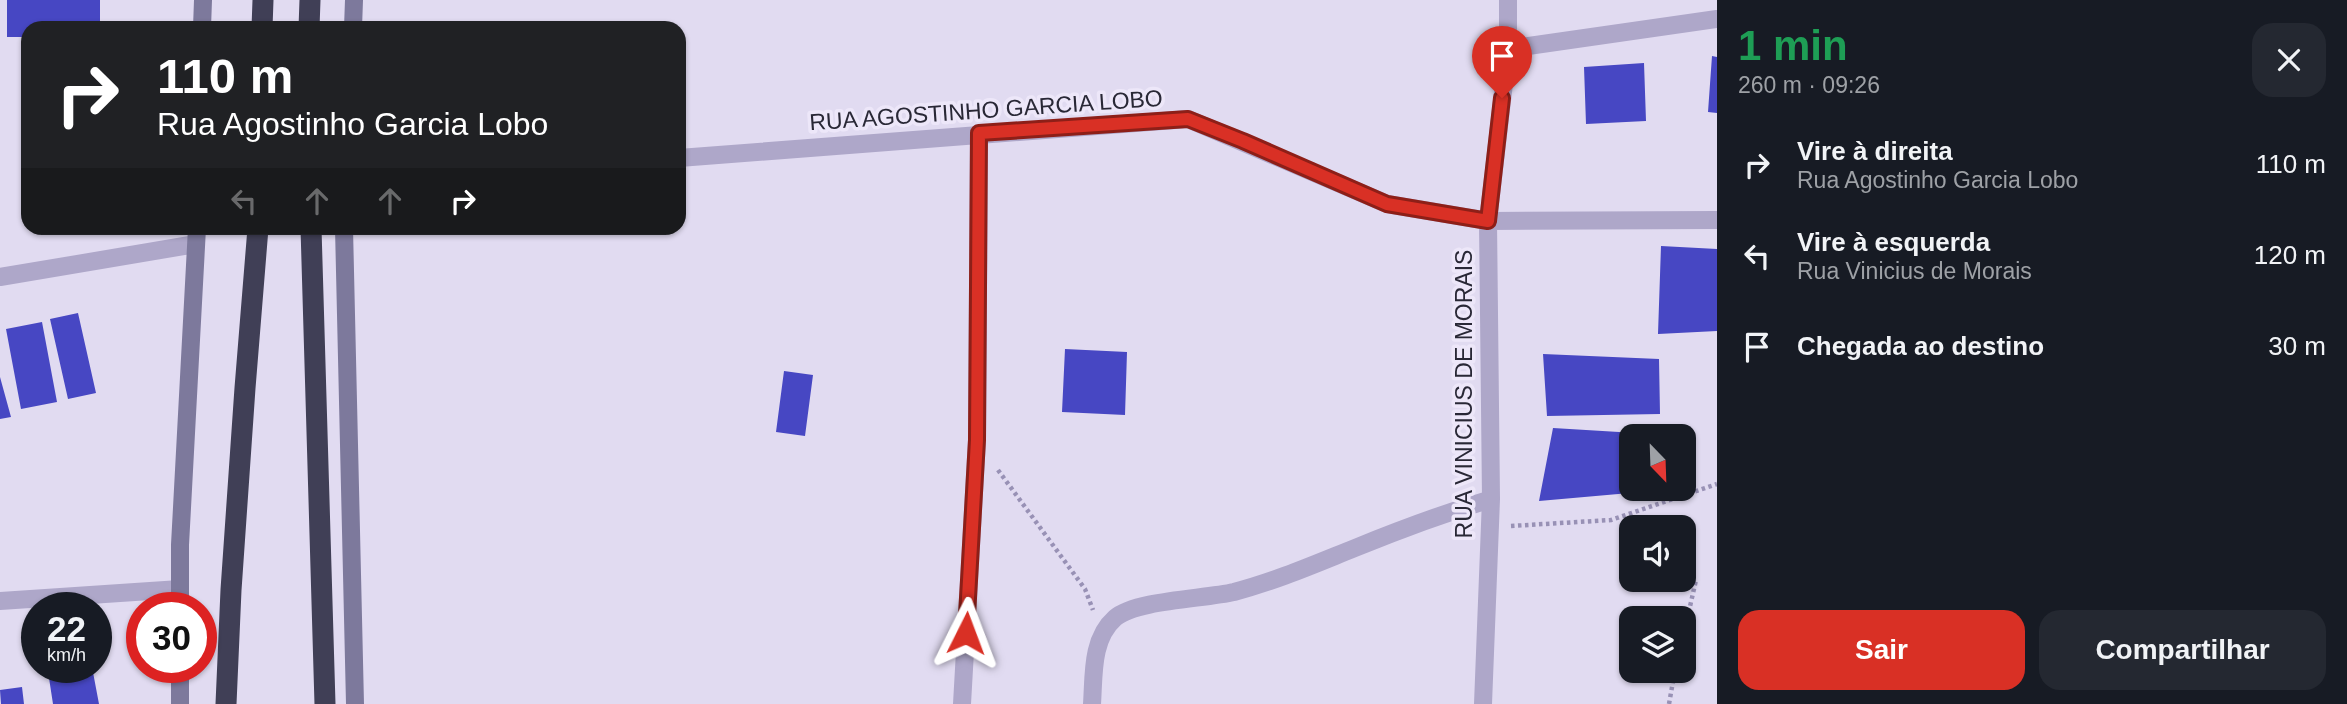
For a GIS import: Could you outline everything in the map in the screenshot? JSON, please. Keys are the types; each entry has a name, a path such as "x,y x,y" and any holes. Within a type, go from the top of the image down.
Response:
{"highway":[{"path":"262,21 263,0"},
{"path":"309,21 310,0"},
{"path":"226,704 244,388 257,235"},
{"path":"311,235 325,704"}],"street":[{"path":"202,21 203,0"},
{"path":"352,21 354,0"},
{"name":"RUA VINICIUS DE MORAIS","path":"1483,704 1491,499 1488,221 1508,49 1507,0"},
{"path":"1508,49 1717,19"},
{"name":"RUA AGOSTINHO GARCIA LOBO","path":"686,157 1188,119 1387,204 1488,221 1717,220"},
{"path":"962,704 977,440 979,133"},
{"path":"344,235 355,704"},
{"path":"0,277 196,236 180,545 180,592"},
{"path":"1092,704 1096,656 1102,634 1116,617 1138,607 1208,597 1264,583 1307,569 1392,533 1491,499"},
{"path":"0,601 126,599"},
{"path":"180,683 180,704"}],"path":[{"path":"977,440 1085,590 1102,634"},
{"path":"1490,528 1611,520 1717,484"},
{"path":"1669,704 1673,683"}],"building":[{"path":"7,0 100,0 100,21 21,21 21,37 7,37"},
{"path":"1712,56 1717,57 1717,113 1708,112"},
{"path":"1644,63 1646,121 1586,124 1584,67"},
{"path":"1661,246 1717,249 1717,331 1658,334"},
{"path":"78,313 96,393 68,399 50,319"},
{"path":"42,322 57,402 21,409 6,329"},
{"path":"1065,349 1127,352 1125,415 1062,412"},
{"path":"1543,354 1659,359 1660,414 1547,416"},
{"path":"784,371 813,375 805,436 776,432"},
{"path":"0,377 11,417 0,419"},
{"path":"1553,428 1619,432 1619,494 1539,501"},
{"path":"50,683 95,683 99,704 53,704"},
{"path":"22,687 24,704 1,704 0,690"}],"route":[{"path":"966,633 977,440 979,133 1188,119 1387,204 1488,221 1502,98"}]}
